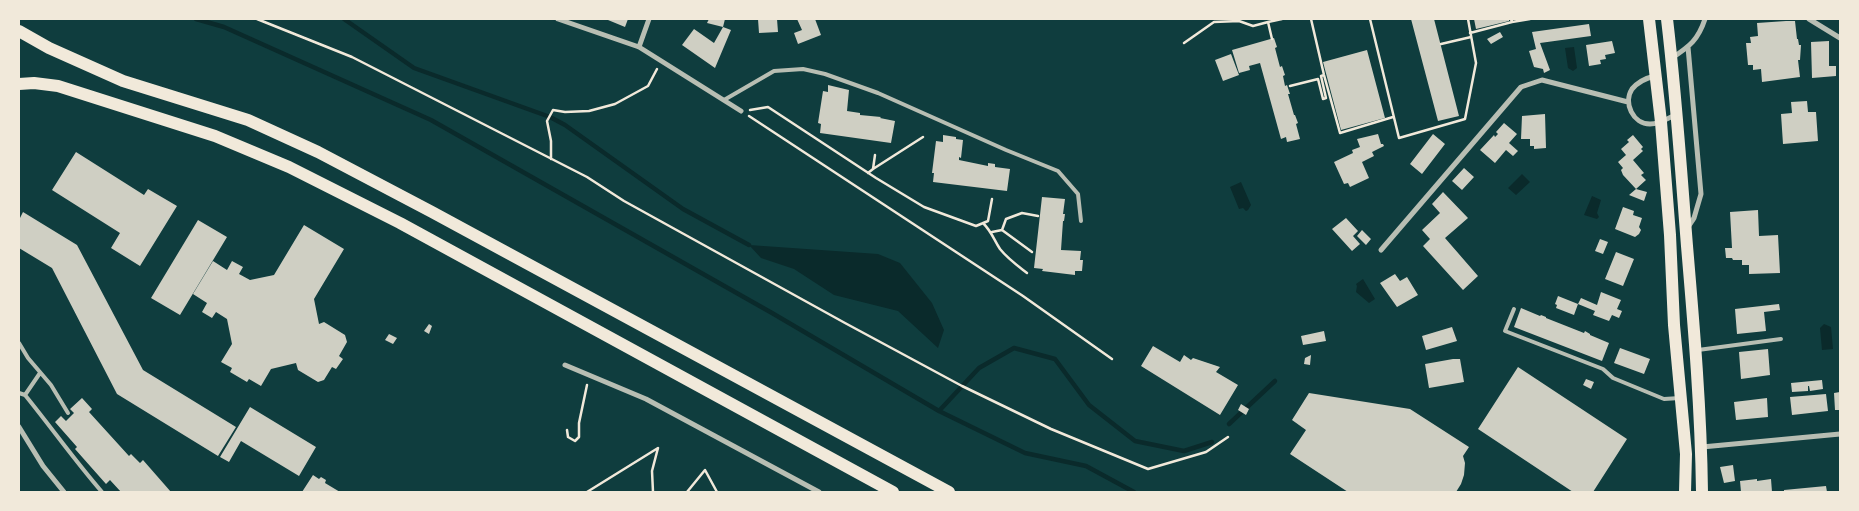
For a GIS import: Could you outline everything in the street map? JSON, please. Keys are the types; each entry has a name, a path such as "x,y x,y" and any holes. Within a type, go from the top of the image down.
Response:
{"main road":[{"path":"1650,19 1670,235 1674,325 1686,454 1685,492"},
{"path":"1667,19 1678,114 1696,350 1702,492"},
{"path":"19,31 49,48 123,80 248,120 318,152 949,492"},
{"path":"19,84 34,83 58,86 215,136 289,166 400,223 893,492"}],"street":[{"path":"558,19 640,48 742,111"},
{"path":"640,48 649,19"},
{"path":"1672,59 1696,39 1704,19"},
{"path":"1809,19 1840,38"},
{"path":"1686,229 1694,218 1701,194 1688,47"},
{"path":"1656,76 1645,79 1637,84 1629,95 1628,102 1633,115 1642,122 1650,124 1661,122 1678,114"},
{"path":"1380,250 1521,87 1542,80 1628,102"},
{"path":"565,365 646,399 819,492"},
{"path":"19,427 42,466 64,492"},
{"path":"1701,447 1840,434"}],"lane":[{"path":"724,100 774,71 804,69 825,74 878,93 1006,150 1058,170 1078,194 1081,221"},
{"path":"1514,309 1505,331 1603,370 1613,378 1664,399 1682,398"},
{"path":"1696,350 1781,339"},
{"path":"19,342 28,358 51,386 68,413"},
{"path":"25,395 40,373"},
{"path":"19,393 25,395 73,458 102,492"}],"path":[{"path":"257,19 352,58 587,176 624,201 962,386 1051,429 1148,469 1206,452 1228,437"},
{"path":"1184,43 1214,22 1239,21 1253,26 1282,19"},
{"path":"1311,19 1340,133 1394,117"},
{"path":"1370,19 1399,138 1465,119 1476,63 1468,19"},
{"path":"1470,32 1512,20 1530,19"},
{"path":"1268,22 1272,39"},
{"path":"1441,44 1471,38"},
{"path":"551,159 551,141 547,121 553,110 565,112 589,111 615,104 648,86 662,61"},
{"path":"1290,86 1318,79 1323,98 1326,98 1321,76 1324,76"},
{"path":"742,111 768,107 868,173 924,207 976,226 988,221 992,199"},
{"path":"742,111 1023,296 1112,359"},
{"path":"868,173 923,137"},
{"path":"873,169 875,154"},
{"path":"1002,230 1006,219 1022,213 1038,216"},
{"path":"983,223 992,232 1000,249 1027,273"},
{"path":"992,232 1002,230 1032,252"},
{"path":"567,430 568,437 575,441 579,436 579,423 589,374"},
{"path":"587,492 658,448 652,471 653,492"},
{"path":"687,492 705,470 717,492"}],"water":[{"path":"1574,47 1577,68 1573,71 1568,68 1565,48"},
{"path":"1522,174 1530,182 1516,195 1508,188"},
{"path":"1241,182 1251,205 1246,211 1243,208 1239,209 1230,187"},
{"path":"1592,196 1601,200 1597,213 1599,217 1597,219 1584,215"},
{"path":"749,245 878,254 900,263 932,303 944,330 938,348 898,311 834,295 794,269 761,258"},
{"path":"1363,279 1375,299 1369,303 1356,292 1356,284"},
{"path":"1824,324 1831,327 1833,349 1822,350 1820,328"}],"building":[{"path":"609,19 628,19 625,27"},
{"path":"709,19 725,19 723,27 707,23"},
{"path":"758,19 777,19 778,32 759,33"},
{"path":"797,19 815,19 821,35 798,44 794,33 802,30"},
{"path":"1411,19 1434,19 1459,116 1438,121"},
{"path":"1474,19 1509,19 1509,21 1476,29"},
{"path":"1795,21 1797,39 1799,45 1801,45 1800,60 1798,60 1800,77 1762,82 1761,69 1753,70 1753,65 1748,65 1746,43 1751,43 1750,37 1758,36 1757,23"},
{"path":"1589,24 1591,36 1540,43 1550,70 1544,73 1543,69 1534,67 1529,51 1536,49 1532,32"},
{"path":"723,27 731,30 715,68 682,45 694,29 714,43"},
{"path":"1500,32 1503,37 1491,44 1487,39"},
{"path":"1274,38 1280,67 1282,66 1285,75 1283,76 1285,86 1287,85 1294,115 1298,123 1296,124 1300,139 1287,142 1286,137 1281,139 1260,63 1249,66 1250,70 1239,73 1232,50"},
{"path":"1612,41 1615,53 1605,55 1606,59 1600,60 1601,64 1589,66 1586,45"},
{"path":"1829,41 1829,66 1836,66 1836,76 1812,78 1811,42"},
{"path":"1367,50 1385,118 1341,130 1323,62"},
{"path":"1231,54 1239,75 1223,81 1215,60"},
{"path":"828,85 849,90 847,111 895,121 891,143 820,133 821,124 818,123 823,91 828,92"},
{"path":"1807,101 1808,112 1816,112 1818,141 1783,144 1781,114 1792,113 1791,102"},
{"path":"1545,114 1546,148 1534,149 1534,146 1530,146 1530,139 1521,139 1522,116"},
{"path":"1504,123 1517,134 1509,143 1518,151 1513,156 1506,150 1495,163 1480,150 1494,135 1495,137 1498,134 1496,132"},
{"path":"1378,134 1381,144 1384,146 1372,152 1374,156 1362,162 1369,178 1350,187 1348,183 1344,184 1334,162 1353,153 1352,150 1360,147 1357,139"},
{"path":"1433,134 1445,144 1422,174 1410,164"},
{"path":"943,135 963,140 961,158 959,157 959,160 988,166 988,163 995,164 995,167 1010,169 1007,191 933,182 934,173 932,173 936,141 943,142"},
{"path":"1633,135 1643,147 1641,149 1643,151 1633,160 1644,173 1641,175 1646,180 1636,189 1623,175 1621,170 1623,168 1618,162 1626,155 1621,149 1629,142 1627,140"},
{"path":"76,152 144,195 148,189 177,206 140,266 111,248 120,233 52,190"},
{"path":"1464,168 1474,177 1462,190 1452,181"},
{"path":"1636,189 1647,192 1644,201 1629,195"},
{"path":"1443,192 1468,218 1445,238 1478,276 1463,290 1423,246 1430,239 1422,230 1440,213 1432,204"},
{"path":"1042,197 1065,199 1061,250 1081,251 1080,260 1083,260 1082,271 1075,271 1075,275 1042,271 1043,269 1034,268"},
{"path":"1623,207 1634,211 1633,215 1642,218 1639,227 1641,230 1635,237 1615,229"},
{"path":"1758,210 1759,236 1778,235 1780,273 1749,274 1749,265 1742,265 1742,260 1726,258 1725,248 1732,248 1730,212"},
{"path":"23,212 77,245 143,370 236,427 218,456 117,394 52,268 19,248 19,220"},
{"path":"1346,218 1358,231 1353,236 1360,244 1352,251 1332,229"},
{"path":"198,220 227,237 180,315 151,298"},
{"path":"304,225 344,249 314,299 319,324 324,322 345,335 347,342 339,356 343,359 336,369 332,367 324,380 318,382 298,370 296,363 271,369 261,386 249,379 247,382 230,372 232,368 221,362 232,344 227,319 216,312 212,318 202,312 207,303 193,294 213,261 227,270 232,261 243,267 239,274 250,280 274,275"},
{"path":"1362,230 1371,239 1366,245 1357,236"},
{"path":"1600,239 1608,242 1603,254 1595,251"},
{"path":"1616,252 1634,259 1623,286 1605,279"},
{"path":"1395,274 1400,281 1407,277 1418,295 1397,307 1380,283"},
{"path":"1601,292 1621,300 1617,309 1622,311 1619,318 1612,315 1609,321 1593,315 1595,311 1578,304 1581,298 1597,305"},
{"path":"1558,296 1578,304 1574,315 1556,308 1557,305 1555,304"},
{"path":"1779,304 1780,310 1764,312 1766,331 1737,334 1735,309"},
{"path":"1521,308 1584,333 1585,331 1609,343 1602,361 1514,327"},
{"path":"429,324 432,326 429,334 424,331"},
{"path":"1452,327 1457,341 1426,350 1422,336"},
{"path":"1324,331 1326,341 1303,345 1301,336"},
{"path":"389,334 397,338 393,344 385,340"},
{"path":"1153,346 1180,362 1184,355 1191,360 1193,358 1220,367 1216,372 1238,385 1220,415 1141,366"},
{"path":"1620,348 1650,359 1644,374 1614,363"},
{"path":"1768,349 1770,375 1741,379 1739,352"},
{"path":"1311,355 1310,365 1304,364 1305,358"},
{"path":"1460,359 1464,382 1429,388 1425,364"},
{"path":"1518,367 1627,439 1593,492 1573,492 1478,429"},
{"path":"1586,379 1594,382 1591,389 1583,385"},
{"path":"1822,380 1823,389 1810,391 1808,386 1808,391 1792,392 1791,383"},
{"path":"1840,392 1840,410 1835,410 1834,393"},
{"path":"1309,393 1410,409 1469,447 1463,456 1465,463 1464,475 1456,492 1348,492 1290,454 1306,430 1292,420"},
{"path":"1826,394 1828,411 1792,415 1790,397"},
{"path":"82,398 92,409 89,412 129,456 131,454 140,463 143,460 171,492 121,492 110,480 106,484 75,449 77,447 55,422 61,416 66,421 74,413 70,409"},
{"path":"1767,398 1768,417 1736,420 1734,402"},
{"path":"1241,404 1249,409 1246,415 1238,410"},
{"path":"250,407 316,447 299,476 241,441 229,462 220,457"},
{"path":"1733,465 1735,481 1724,483 1720,467"},
{"path":"313,475 319,479 321,477 326,480 325,483 340,492 302,492"},
{"path":"1757,479 1757,481 1771,479 1772,492 1741,492 1740,481"},
{"path":"1826,486 1827,492 1784,492 1784,490"}],"waterway":[{"path":"196,19 224,27 431,120 772,313 939,411 1025,453 1086,466 1134,492"},
{"path":"344,19 414,68 550,117 565,125 683,209 749,245"},
{"path":"939,411 979,368 1014,348 1055,359 1089,405 1135,441 1184,451 1212,442"},
{"path":"1229,424 1275,381"}]}
